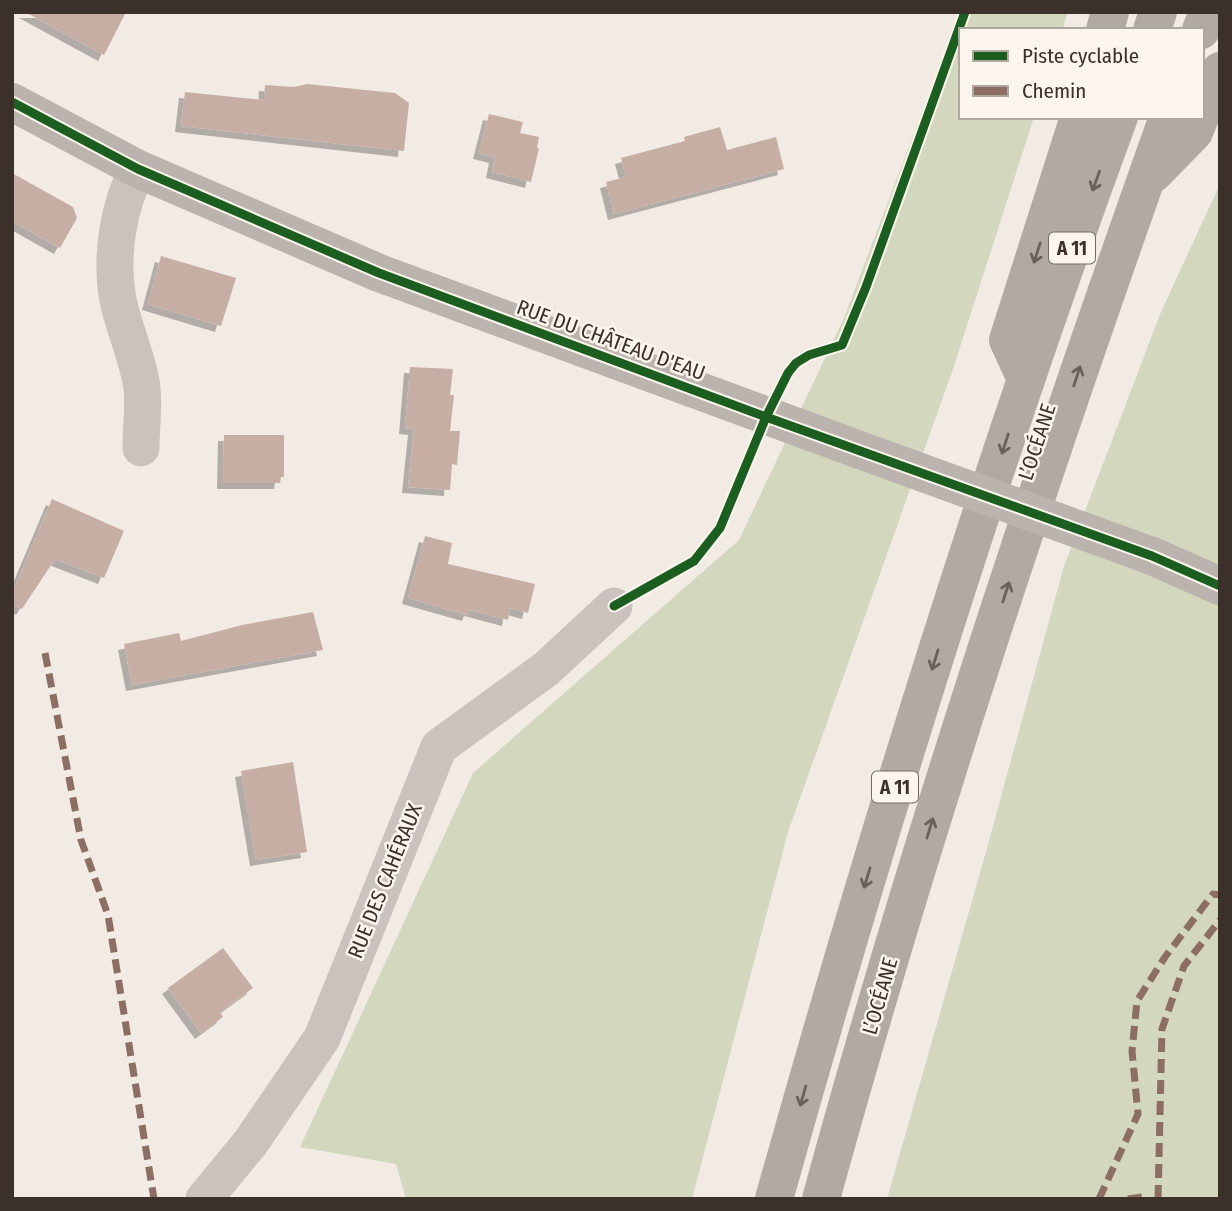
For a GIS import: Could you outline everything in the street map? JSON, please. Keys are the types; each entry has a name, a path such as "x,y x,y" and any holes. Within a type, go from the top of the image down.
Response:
{"highway":[{"path":"1204,107 1220,71"},
{"path":"1026,379 1009,340 1078,119"},
{"name":"L’OCÉANE","path":"774,1199 892,796 1026,379 1118,119"},
{"name":"L’OCÉANE","path":"821,1199 929,831 1099,312 1167,119"},
{"path":"1145,182 1194,132 1199,119"}],"street":[{"name":"RUE DU CHÂTEAU D'EAU","path":"12,102 138,169 379,273 1152,556 1216,575"},
{"path":"138,169 127,188 120,211 116,256 118,297 142,388 141,447"},
{"name":"RUE DES CAHÉRAUX","path":"204,1199 251,1142 322,1038 439,747 546,669 614,606"}],"green space":[{"path":"960,12 1068,12 1063,28 959,28 959,119 1033,119 953,369 788,832 692,1199 406,1199 396,1164 300,1147 473,773 739,540 844,318"},
{"path":"1220,184 1220,1199 887,1199 1064,566 1161,312"}],"building":[{"path":"25,12 126,12 104,55"},
{"path":"307,84 395,93 409,103 404,151 181,126 185,92 264,100 265,85 294,87"},
{"path":"489,114 523,122 520,133 539,137 531,182 492,172 495,157 479,153"},
{"path":"720,127 727,150 776,137 784,169 614,214 606,182 626,177 621,158 685,141 684,137"},
{"path":"12,173 73,207 77,218 60,248 12,221"},
{"path":"161,256 236,278 221,326 148,304"},
{"path":"410,367 453,369 450,395 454,395 450,431 460,431 457,465 452,464 450,490 408,487 414,429 405,428"},
{"path":"224,435 284,435 284,477 281,477 280,483 223,483"},
{"path":"52,499 124,531 104,578 55,559 22,609 12,604 12,594"},
{"path":"425,536 452,543 448,564 535,584 528,613 510,608 508,620 470,610 468,615 408,598"},
{"path":"313,612 323,650 132,685 124,644 179,633 181,641 242,625"},
{"path":"293,762 307,852 256,860 241,771"},
{"path":"223,948 253,988 220,1012 223,1017 201,1033 168,988"}],"marked path":[{"path":"45,653 81,840 108,915 154,1199"},
{"path":"1099,1199 1138,1114 1132,1051 1137,1001 1165,957 1213,894 1220,895"},
{"path":"1158,1199 1162,1029 1184,966 1220,920"},
{"path":"1128,1199 1144,1199"}],"cycle path":[{"path":"959,28 965,12"},
{"path":"614,606 694,561 720,528 766,417 788,373 796,363 809,355 842,345 866,287 959,29"},
{"path":"12,102 138,169 379,273 766,417 1152,556 1220,586"}]}
